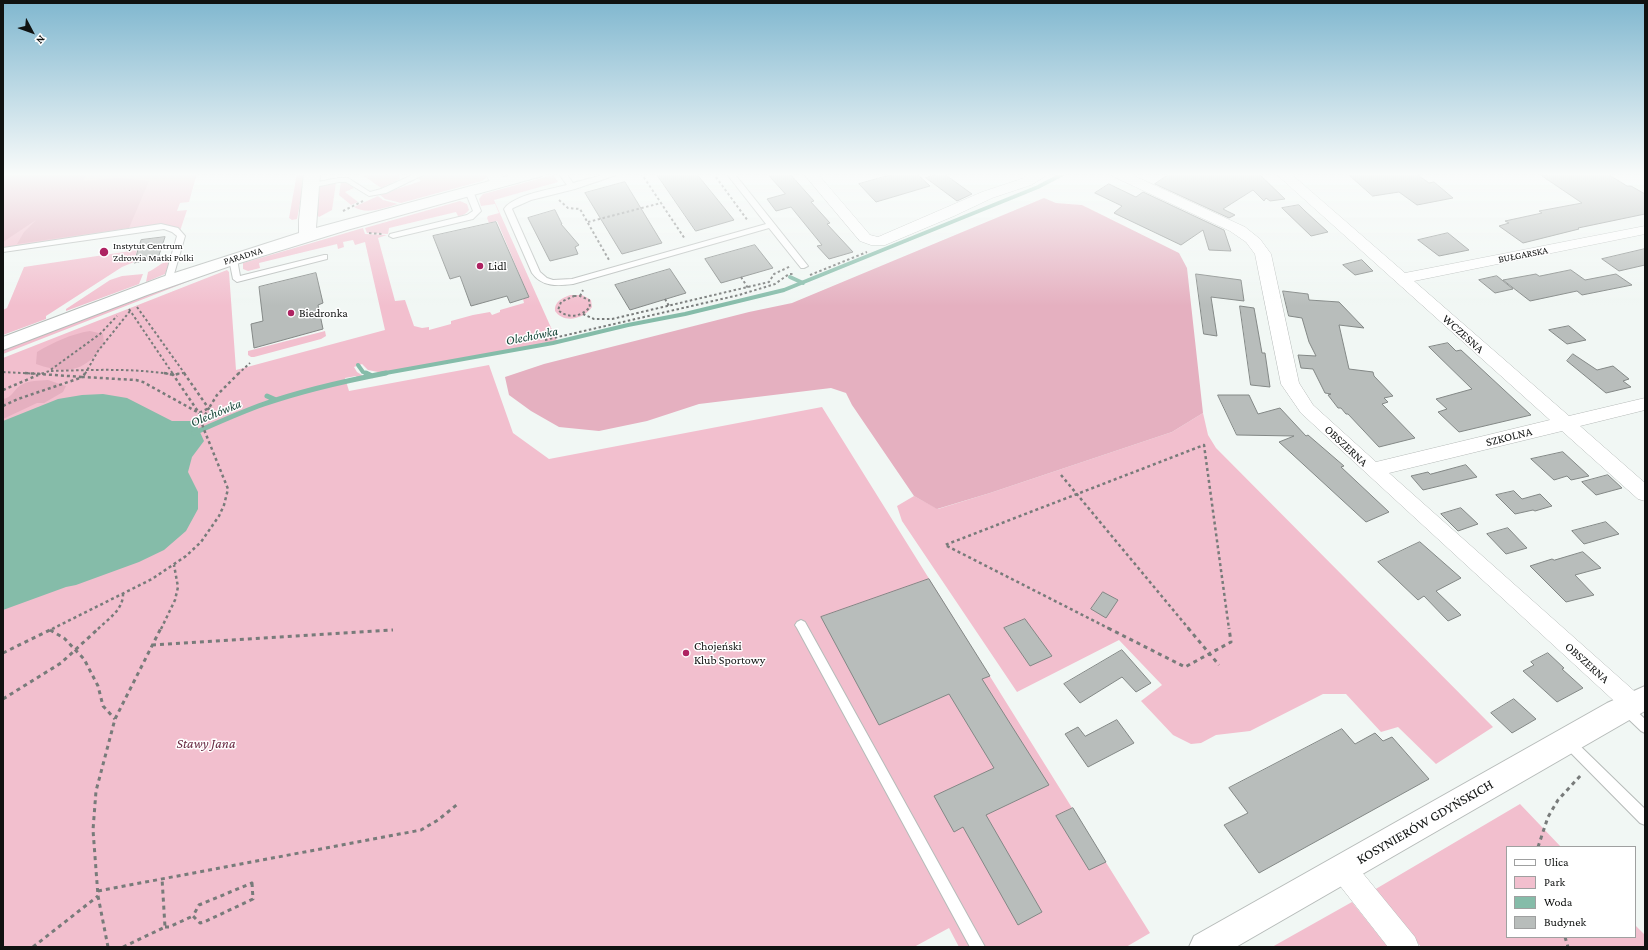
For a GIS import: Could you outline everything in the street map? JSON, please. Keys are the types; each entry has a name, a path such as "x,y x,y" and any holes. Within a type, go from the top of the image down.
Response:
{"street":[{"path":"307,217 308,236"},
{"name":"PARADNA","path":"3,344 168,281 308,236 376,217"},
{"path":"848,217 866,238 871,241 880,242 940,217"},
{"name":"OBSZERNA","path":"1212,217 1250,236 1256,242 1263,254 1290,384 1306,409 1637,709"},
{"name":"WCZESNA","path":"1332,217 1645,494"},
{"name":"BUŁGARSKA","path":"1401,279 1645,230"},
{"name":"SZKOLNA","path":"1373,470 1645,404"},
{"name":"KOSYNIERÓW GDYŃSKICH","path":"1209,946 1567,741 1637,709"},
{"path":"1343,869 1405,947"}],"lane":[{"path":"394,236 468,217"},
{"path":"512,217 536,273 542,280 551,282 573,281 771,225"},
{"path":"765,217 803,264"},
{"path":"3,250 161,226 168,227 178,232 181,236 168,281"},
{"path":"233,259 237,278 324,257"},
{"path":"801,625 978,947"},
{"path":"1567,741 1645,818"}],"path":[{"path":"585,217 612,266"},
{"path":"588,222 606,217"},
{"path":"671,217 689,244"},
{"path":"745,217 751,225"},
{"path":"366,233 394,236"},
{"path":"805,277 872,250 871,241"},
{"path":"583,314 590,307 589,300 586,297 569,297 560,303 558,307 558,310 565,316 577,316 583,314 594,319 612,319 769,282 774,274 788,266 803,264"},
{"path":"546,340 739,295 775,284 789,274 793,273 798,275"},
{"path":"740,277 748,288"},
{"path":"665,299 669,306"},
{"path":"135,304 209,408"},
{"path":"3,653 124,594 174,565 201,542 212,528 224,505 228,489 203,427 200,413 128,307"},
{"path":"3,406 18,399 82,377 98,351 130,311"},
{"path":"3,390 49,371 100,334 119,313"},
{"path":"202,419 209,411 209,408 217,395 250,363"},
{"path":"49,371 137,370 174,375 184,373"},
{"path":"3,372 136,380 143,382 200,413"},
{"path":"200,413 209,408"},
{"path":"1204,445 1231,642 1185,667 945,545 1077,494 1204,445"},
{"path":"1060,475 1219,665"},
{"path":"108,947 98,896 93,830 96,791 115,719 175,600 178,587 174,565"},
{"path":"3,698 50,671 76,649 120,608 124,594"},
{"path":"50,630 64,638 84,659 98,686 103,706 115,719"},
{"path":"152,645 372,633 393,630"},
{"path":"1538,846 1548,817 1558,800 1583,773"},
{"path":"98,891 421,830 438,820 459,803"},
{"path":"162,878 165,927"},
{"path":"123,947 165,927 193,916 199,906 252,882 253,899 204,922 200,922 193,916"},
{"path":"33,947 98,896"}],"green space":[{"path":"3,217 185,217 180,231 175,227 162,224 3,248"},
{"path":"297,217 297,219 292,220 289,218"},
{"path":"403,217 434,217 389,228 388,234 367,233 365,228"},
{"name":"Stawy Jana","path":"502,217 557,341 533,347 383,373 368,370 362,364 354,367 357,372 365,377 357,378 356,376 345,378 349,391 489,365 513,433 549,459 822,407 1150,933 1126,947 959,947 949,928 914,947 3,947 3,358 227,270 229,272 236,370 385,330 365,242 355,245 353,240 343,242 344,247 338,249 337,244 259,263 260,268 248,271 243,269 243,263 363,228 365,234 387,235 378,238 395,301 405,300 414,326 422,328 429,327 429,330 451,324 451,321 473,315 490,312 492,315 500,312 500,310 524,303 523,299 529,297 497,221 489,223 487,218"},
{"path":"137,250 134,262 122,267 46,316 46,319 3,335 3,310 7,308 24,267"},
{"path":"170,261 165,274 146,282 148,272"},
{"path":"210,273 3,354 3,350 157,290"},
{"path":"143,274 139,284 66,311 66,309 110,280 122,276"},
{"path":"570,295 582,295 591,300 592,307 584,315 579,317 569,319 563,318 555,311 555,308 561,299"},
{"path":"325,331 326,336 321,339 254,357 248,355 248,351"},
{"path":"1203,413 1208,435 1216,448 1493,727 1436,764 1398,727 1381,732 1346,694 1323,694 1250,731 1216,735 1201,743 1191,744 1173,735 1141,701 1162,685 1119,640 1017,692 902,521 897,506 914,496 938,509 1172,432"},
{"path":"1520,804 1560,846 1506,846 1506,938 1636,938 1636,926 1645,935 1645,947 1421,947 1374,890"},
{"path":"1352,902 1388,947 1272,947"}],"shaded area":[{"path":"3,217 134,217 129,228 17,244 24,232 36,220 3,242"},
{"path":"998,217 1107,217 1179,253 1187,268 1203,413 1172,432 990,493 937,509 914,496 852,405 846,393 831,388 699,404 647,421 599,431 559,427 531,411 509,395 505,377 544,364 749,312 792,303"},
{"path":"90,331 103,334 104,343 97,353 83,365 66,370 36,364 37,352 63,339"},
{"path":"48,380 66,386 63,392 44,403 37,403 3,419 3,399 9,397 24,383"}],"water":[{"path":"103,394 127,398 172,421 195,421 204,441 192,457 188,472 198,492 198,509 186,531 164,550 139,562 3,610 3,421 58,399 82,395"}],"building":[{"path":"559,217 561,224 579,245 575,247 578,254 550,261 528,218"},
{"path":"600,217 646,217 662,243 622,254"},
{"path":"687,217 732,217 734,220 696,231"},
{"path":"799,217 825,217 830,223 827,224 853,252 829,259 817,246 822,245"},
{"path":"1123,217 1197,217 1224,230 1231,251 1209,250 1203,230 1181,245"},
{"path":"1292,217 1312,217 1328,232 1311,236"},
{"path":"1522,217 1629,217 1578,228 1579,229 1523,243 1499,226 1509,223 1505,221"},
{"name":"Lidl","path":"496,222 529,297 510,303 507,296 471,306 460,276 450,279 433,236"},
{"path":"1448,233 1469,250 1439,256 1418,240"},
{"path":"165,237 158,258 134,263 141,240"},
{"path":"755,245 773,268 721,283 705,259"},
{"path":"1645,249 1645,265 1619,271 1602,259"},
{"path":"1362,260 1373,271 1355,275 1343,265"},
{"path":"670,269 686,293 630,310 615,285"},
{"path":"1571,270 1585,280 1616,274 1632,285 1582,295 1577,291 1530,301 1503,280 1536,274 1539,276"},
{"name":"Biedronka","path":"316,273 323,303 318,305 323,329 254,348 251,324 263,321 259,287"},
{"path":"1196,274 1241,280 1244,301 1211,297 1217,336 1204,334"},
{"path":"1497,276 1513,289 1495,293 1479,280"},
{"path":"1283,291 1308,294 1309,300 1339,302 1364,328 1339,325 1349,369 1373,372 1374,376 1393,396 1384,398 1388,402 1382,404 1415,438 1379,447 1348,414 1346,414 1341,408 1338,408 1328,395 1331,394 1325,393 1313,369 1301,368 1298,355 1316,356 1309,342 1302,318 1289,316"},
{"path":"1240,306 1254,308 1262,353 1265,353 1270,387 1251,385"},
{"path":"1569,326 1586,340 1567,344 1549,330"},
{"path":"1448,343 1456,351 1461,350 1531,415 1459,432 1438,412 1447,409 1436,399 1472,389 1429,347"},
{"path":"1573,354 1597,370 1613,366 1629,379 1623,381 1631,387 1606,393 1567,361"},
{"path":"1218,395 1249,395 1258,414 1280,408 1306,436 1308,435 1344,466 1341,467 1389,512 1366,522 1279,442 1294,436 1237,435"},
{"path":"1563,452 1589,476 1571,480 1567,476 1554,480 1531,459"},
{"path":"1466,465 1477,477 1423,490 1411,476 1428,472 1430,474"},
{"path":"1608,475 1622,488 1596,495 1582,482"},
{"path":"1514,491 1522,499 1540,494 1552,506 1535,511 1533,510 1515,514 1496,495"},
{"path":"1461,508 1478,524 1458,531 1441,514"},
{"path":"1606,522 1619,534 1584,544 1572,531"},
{"path":"1508,528 1527,548 1506,554 1487,534"},
{"path":"1420,542 1461,578 1436,591 1461,615 1448,621 1424,596 1418,600 1378,562"},
{"path":"1583,552 1601,568 1575,575 1594,595 1566,602 1530,566 1552,559 1554,560"},
{"path":"929,579 990,676 982,679 1049,785 986,815 1042,912 1018,925 963,827 954,832 934,796 994,768 949,694 879,725 821,617"},
{"path":"1103,592 1118,600 1106,618 1091,609"},
{"path":"1025,619 1052,656 1030,666 1004,628"},
{"path":"1122,650 1151,683 1136,692 1122,677 1080,703 1064,684"},
{"path":"1548,653 1564,668 1562,669 1583,688 1557,702 1523,671 1534,665 1531,662"},
{"path":"1514,699 1536,719 1512,733 1491,713"},
{"path":"1117,720 1134,743 1088,767 1065,734 1078,727 1085,736"},
{"path":"1342,729 1355,744 1375,733 1383,741 1392,737 1429,779 1259,873 1224,825 1248,813 1229,788"},
{"path":"1073,808 1106,862 1089,870 1056,816"}],"waterway":[{"name":"Olechówka","path":"802,283 963,217"},
{"path":"790,277 802,283"},
{"name":"Olechówka","path":"380,374 553,343 628,325 685,314 784,290 802,283"},
{"path":"358,365 363,372 368,374"},
{"name":"Olechówka","path":"372,376 386,373"},
{"name":"Olechówka","path":"368,374 372,376"},
{"name":"Olechówka","path":"276,400 325,386 372,376"},
{"name":"Olechówka","path":"267,396 276,400"},
{"name":"Olechówka","path":"194,433 247,410 276,400"}],"place":[{"name":"Instytut Centrum Zdrowia Matki Polki","path":"104,252"},
{"name":"Lidl","path":"480,266"},
{"name":"Biedronka","path":"291,313"},
{"name":"Chojeński Klub Sportowy","path":"686,653"}]}
